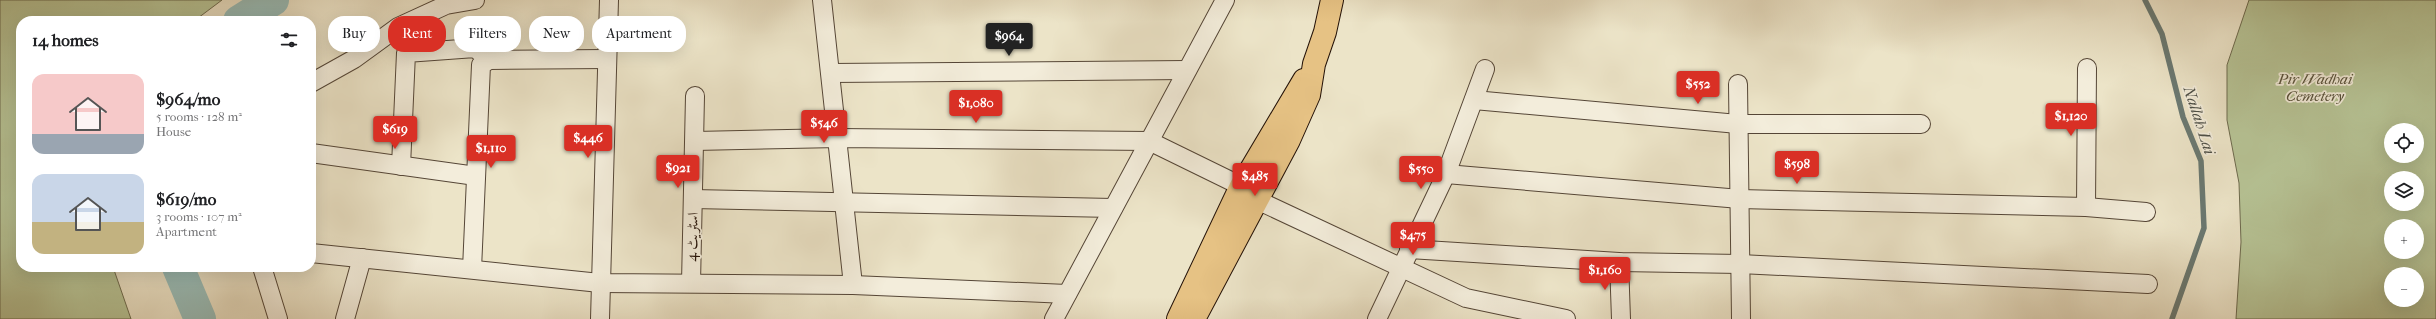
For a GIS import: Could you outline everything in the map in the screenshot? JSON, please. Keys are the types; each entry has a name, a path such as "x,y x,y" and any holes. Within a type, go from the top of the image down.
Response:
{"main road":[{"path":"1178,319 1249,193 1289,140 1309,95 1314,64 1325,32 1332,0"},
{"path":"1194,319 1249,193"}],"street":[{"path":"316,79 354,59 398,27 446,6 475,0"},
{"path":"600,319 606,59 609,0"},
{"path":"822,0 839,138 853,285"},
{"path":"1054,319 1225,0"},
{"path":"401,166 406,53 475,48 489,60"},
{"path":"472,269 479,74 482,65 489,60 606,59"},
{"path":"2086,207 2087,68"},
{"path":"1377,319 1446,174 1485,69"},
{"path":"831,73 1187,70"},
{"path":"1738,84 1741,319"},
{"name":"اسٹریٹ 4","path":"691,283 695,96"},
{"path":"1474,100 1738,124 1921,124"},
{"path":"694,141 839,138 1149,141 1249,193 1466,298 1566,319"},
{"path":"316,155 476,176"},
{"path":"1446,174 1740,199 2086,207 2146,212"},
{"path":"693,199 1113,208"},
{"path":"1409,249 1619,262 1740,264 2148,284"},
{"path":"316,253 600,283 853,285 1067,294"},
{"path":"345,319 362,258"},
{"path":"1619,262 1621,319"},
{"path":"264,272 278,319"}],"green space":[{"path":"0,0 222,0 201,16 16,16 16,272 115,272 131,319 0,319"},
{"name":"Pir Wadhai Cemetery","path":"2249,0 2436,0 2436,319 2236,319 2241,242 2239,183 2227,120 2227,65"}],"waterway":[{"path":"247,16 273,0"},
{"name":"Nallah Lai","path":"2145,0 2162,34 2183,117 2201,161 2204,228 2172,319"},
{"path":"180,272 200,319"}]}
